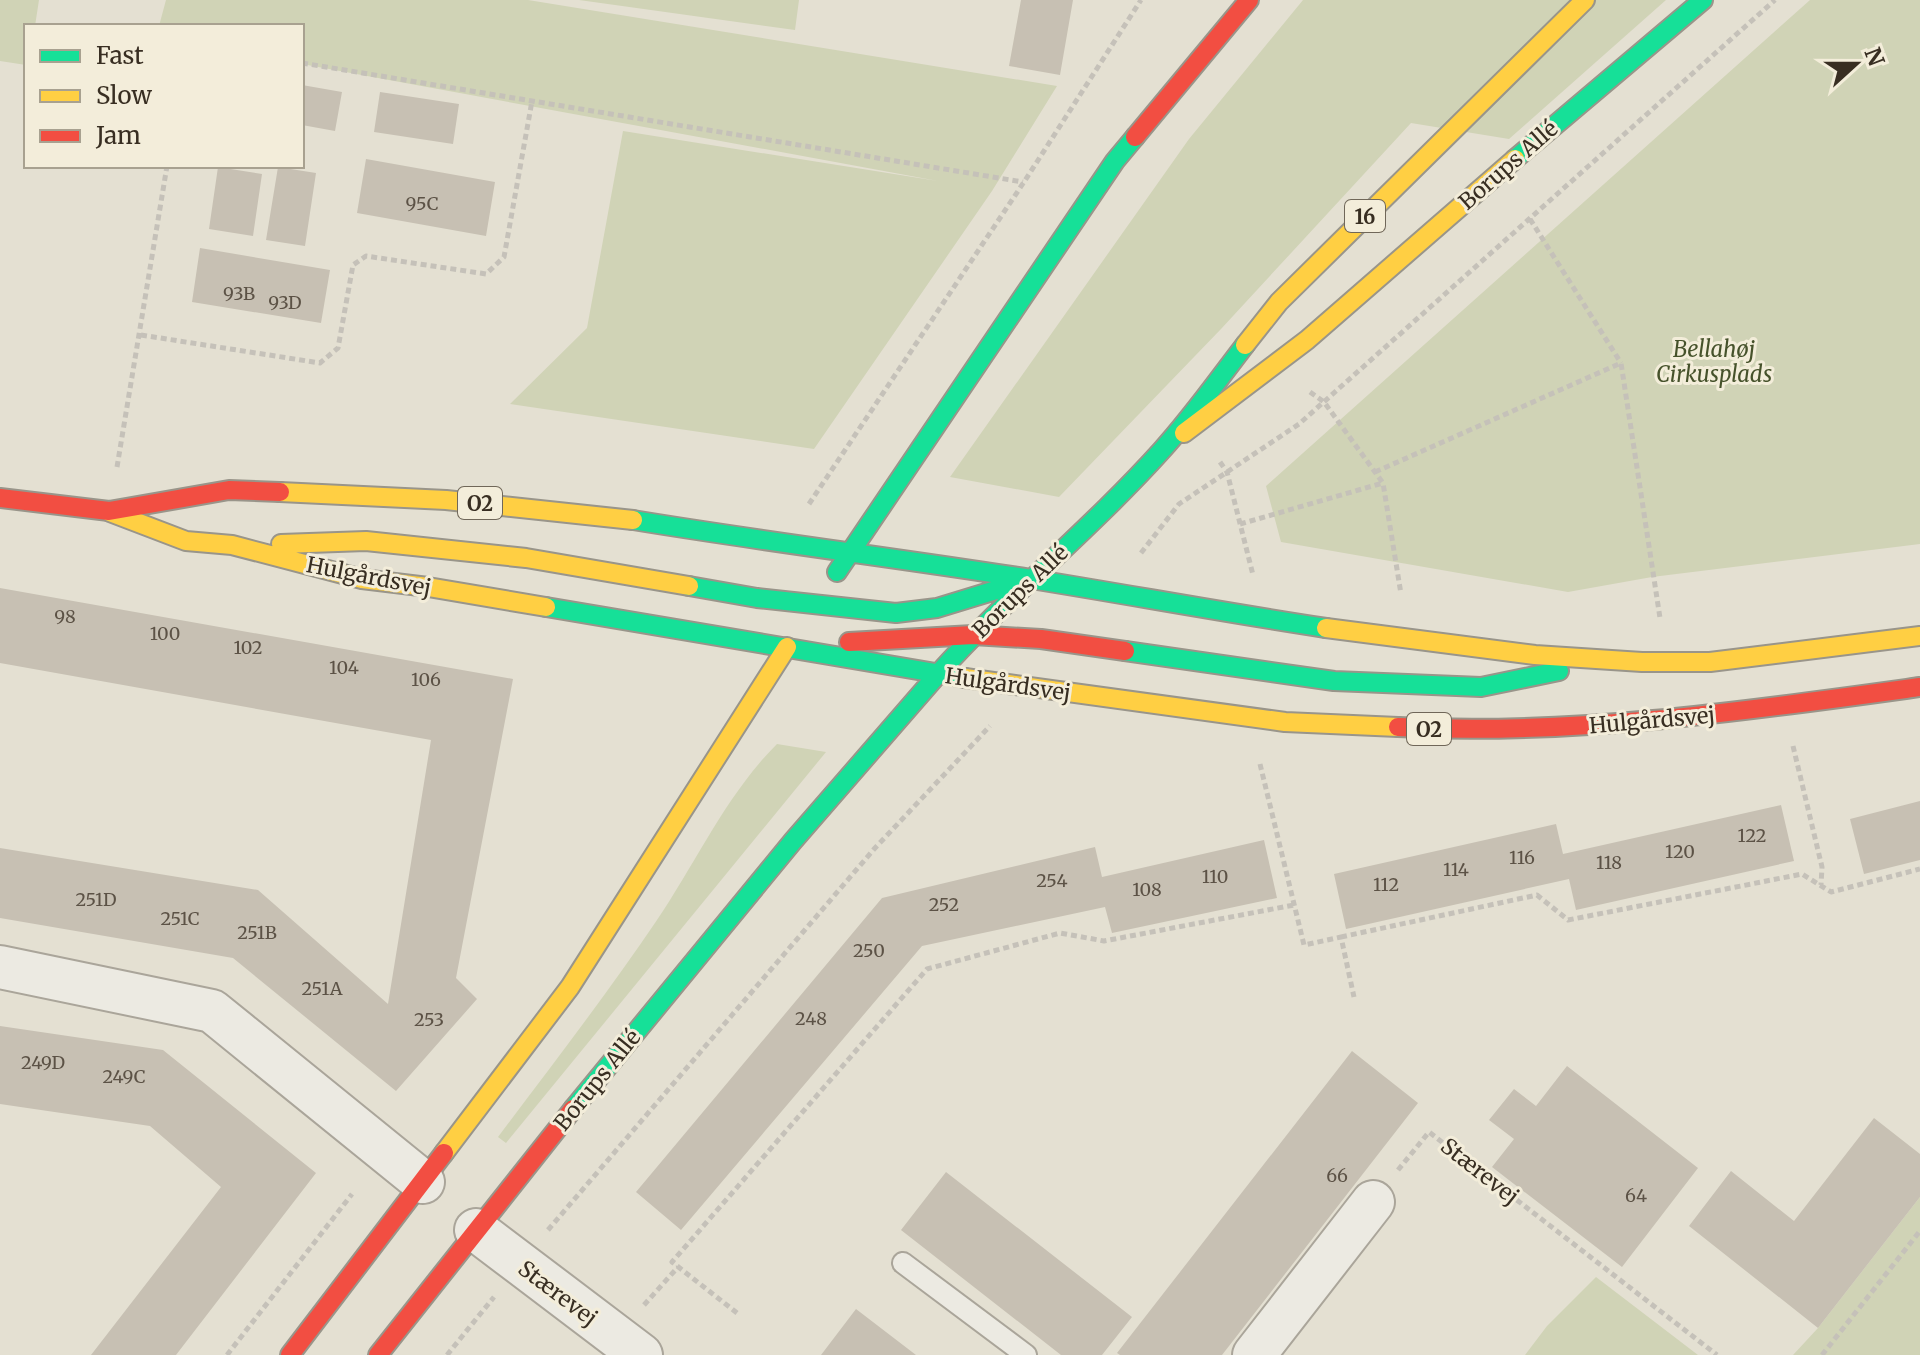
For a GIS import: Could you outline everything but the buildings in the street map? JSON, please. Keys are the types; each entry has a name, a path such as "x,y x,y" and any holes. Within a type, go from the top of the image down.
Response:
{"main road":[{"path":"290,1355 570,987 795,636 1115,161 1249,0"},
{"name":"16","path":"1163,449 1279,302 1585,0"},
{"name":"Borups Allé","path":"378,1355 476,1230 842,782 973,635 1163,449 1307,340 1567,113 1703,0"},
{"path":"1162,105 1215,13"},
{"name":"Hulgårdsvej","path":"109,511 229,490 446,500 605,515 1032,579 1261,618 1535,655 1710,662 1920,636"},
{"name":"Hulgårdsvej","path":"0,498 109,511 186,541 232,545 362,579 428,587 697,634 795,636 938,674 1285,722 1470,731 1574,727 1725,714 1920,687"},
{"path":"232,545 366,541 526,558 757,598 896,613 937,608 1032,579"},
{"path":"795,636 973,635 1041,639 1334,681 1481,687 1613,660"}],"street":[{"path":"0,967 212,1011 423,1182"},
{"path":"1254,1355 1373,1202"},
{"name":"Stærevej","path":"476,1230 641,1355"}],"lane":[{"path":"903,1263 1026,1355"}],"path":[{"path":"785,544 830,470 1024,182 1141,0"},
{"path":"1111,593 1179,504 1299,424 1775,0"},
{"path":"304,63 1024,182"},
{"path":"141,335 320,363 338,348 353,265 366,256 486,274 504,257 532,101"},
{"path":"109,511 167,168"},
{"path":"1530,219 1621,363 1667,662"},
{"path":"1375,472 1621,363"},
{"path":"1274,365 1324,402 1383,483 1408,640"},
{"path":"1196,424 1227,472 1261,618"},
{"path":"1240,524 1383,483"},
{"path":"545,1233 875,848 1027,687"},
{"path":"1783,706 1822,867 1821,886"},
{"path":"1249,716 1304,945 1537,895 1568,920 1802,874 1831,892 1920,869"},
{"path":"737,1313 672,1262 927,969 1060,933 1104,941 1294,905"},
{"path":"1341,937 1354,997"},
{"name":"Stærevej","path":"1373,1202 1429,1132 1717,1355"},
{"path":"227,1355 302,1255 387,1152"},
{"path":"1822,1355 1920,1231"}],"green space":[{"path":"0,0 39,0 35,24 24,24 24,65 0,61"},
{"path":"166,0 528,0 1057,86 992,191 814,449 510,404 587,328 623,131 938,181 304,64 304,24 160,24"},
{"path":"579,0 799,0 795,30"},
{"path":"1303,0 1666,0 1509,139 1411,123 1221,329 1059,497 950,477 1189,139"},
{"name":"Bellahøj Cirkusplads","path":"1810,0 1920,0 1920,544 1652,577 1568,592 1281,542 1266,486"},
{"path":"777,744 826,752 506,1143 498,1137 638,948 742,785"},
{"path":"1920,1197 1920,1355 1793,1355 1818,1328"},
{"path":"1596,1277 1698,1355 1525,1355 1547,1326"}],"traffic: fast":[{"path":"1515,159 1703,0"},
{"path":"837,572 1115,161 1135,137"},
{"path":"938,674 1135,479 1184,425 1245,345"},
{"path":"633,520 1031,579 1326,628"},
{"path":"689,586 757,598 896,613 937,608 1022,582"},
{"path":"546,607 965,678"},
{"path":"1125,651 1334,681 1481,687 1559,671"},
{"path":"573,1109 793,841 938,674"}],"traffic: slow":[{"path":"1245,345 1279,302 1585,0"},
{"path":"1184,433 1307,340 1515,159"},
{"path":"280,492 446,500 633,520"},
{"path":"110,512 186,541 232,545 362,579 546,607"},
{"path":"281,544 366,541 526,558 689,586"},
{"path":"1326,628 1535,655 1642,662 1710,662 1920,636"},
{"path":"444,1153 570,987 787,647"},
{"path":"965,678 1285,722 1398,727"}],"traffic: jam":[{"path":"1135,137 1249,0"},
{"path":"0,498 109,511 229,490 280,492"},
{"path":"849,642 973,635 1041,639 1125,651"},
{"path":"1398,727 1464,729 1594,725 1725,713 1920,687"},
{"path":"378,1355 573,1109"},
{"path":"290,1355 444,1153"}]}
